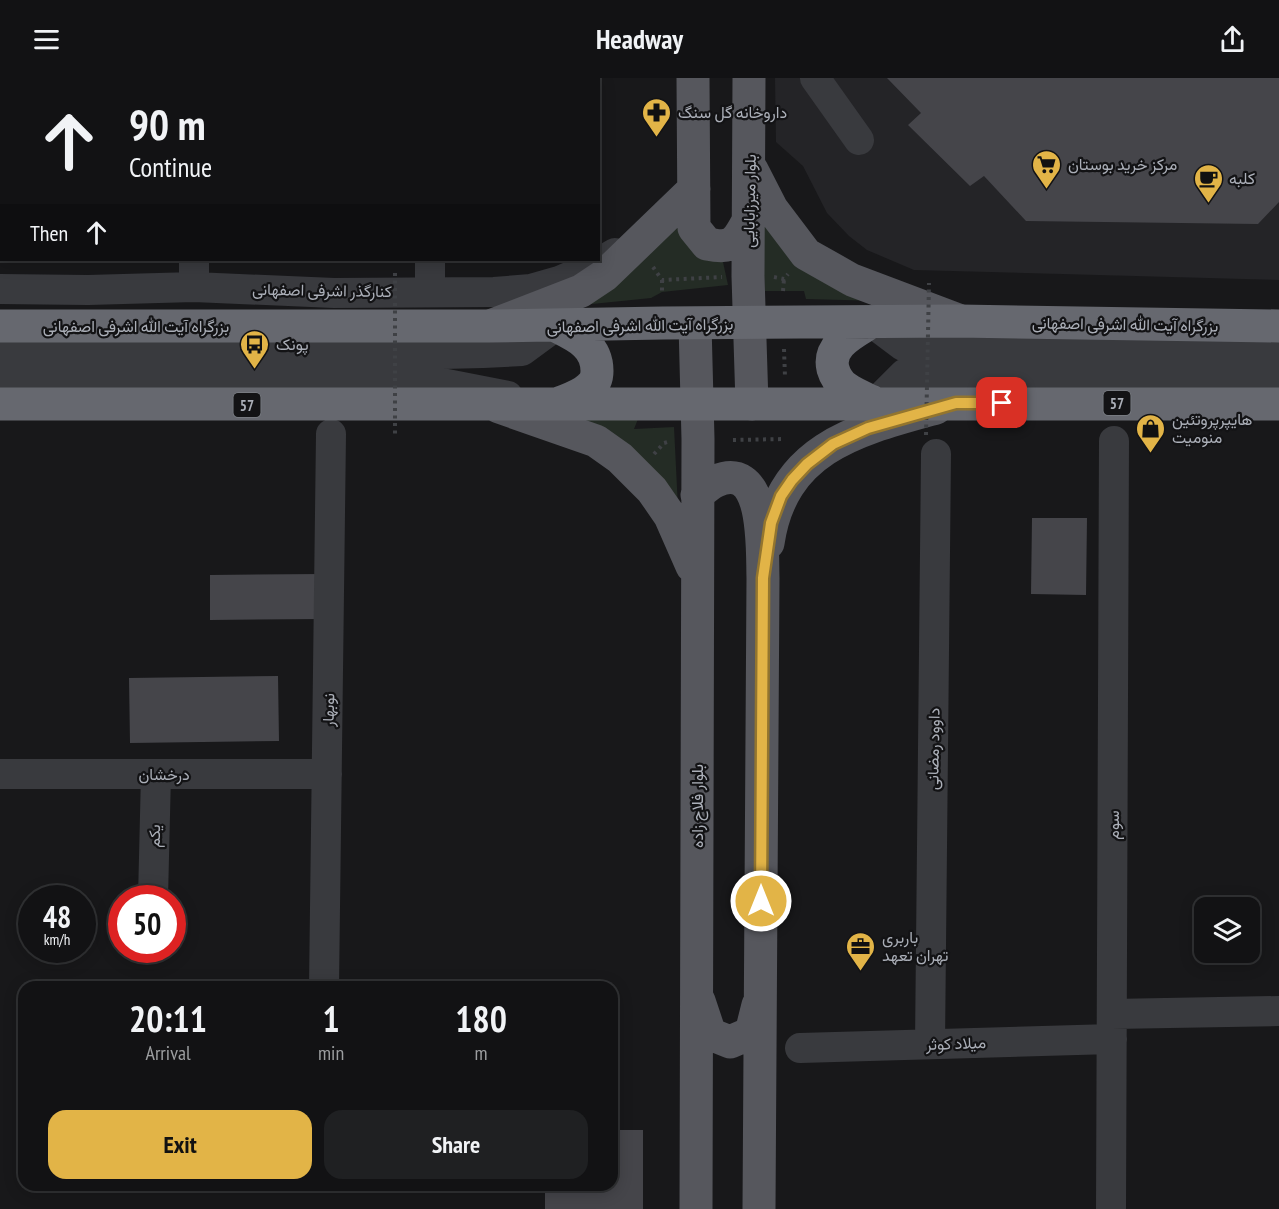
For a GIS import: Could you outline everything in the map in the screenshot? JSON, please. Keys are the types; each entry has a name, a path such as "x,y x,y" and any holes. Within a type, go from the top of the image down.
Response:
{"highway":[{"name":"بزرگراه آیت الله اشرفی اصفهانی","path":"0,326 556,326 960,321 1279,326"},
{"path":"871,322 839,344 832,364 834,375 844,387 875,403"},
{"path":"555,405 593,386 597,376 597,363 592,349 581,339 556,326"},
{"name":"57","path":"0,404 1279,404"}],"main road":[{"path":"693,78 694,228 707,244 724,247 737,240 748,221"},
{"name":"بلوار میرزابابایی","path":"749,78 748,221 752,404"},
{"path":"750,165 772,209 806,254 852,280 960,321"},
{"path":"489,326 581,291 605,275 643,256 694,189"},
{"name":"بلوار فلاح زاده","path":"695,324 698,404 696,1209"},
{"path":"763,578 771,523 781,496 807,464 833,444 868,428 956,403"},
{"path":"495,405 596,441 620,458 652,490 670,516 697,579"},
{"path":"697,495 715,481 730,477 744,481 754,494 761,524 763,578 759,1209"},
{"path":"696,991 710,1034 730,1042 751,1033 760,993"}],"street":[{"path":"815,78 859,140"},
{"name":"کنارگذر اشرفی اصفهانی","path":"600,261 609,255 643,256"},
{"path":"430,261 430,291"},
{"name":"کنارگذر اشرفی اصفهانی","path":"0,289 88,290 194,273 334,293 494,292 531,289 559,281 600,261"},
{"path":"871,322 903,346 1126,354 1279,354"},
{"path":"0,349 257,351 402,356 483,354 522,351 556,326"},
{"path":"875,403 904,374 1279,379"},
{"path":"0,376 411,377 555,405"},
{"name":"نوبهار","path":"324,981 331,434"},
{"name":"سوم","path":"1111,1209 1114,441"},
{"name":"داوود رمضانی","path":"930,1044 931,444"},
{"name":"درخشان","path":"0,774 327,774"},
{"name":"یکم","path":"153,885 156,774"},
{"name":"میلاد کوثر","path":"800,1048 930,1044 1279,1011"}],"path":[{"path":"643,256 662,280 662,292"},
{"path":"395,273 395,434"},
{"path":"662,280 725,277"},
{"path":"783,291 784,279"},
{"path":"929,283 931,444"},
{"path":"783,342 785,377"},
{"path":"664,435 664,443"},
{"path":"733,440 785,439"},
{"path":"651,457 664,443 675,440"}],"shaded area":[{"name":"مرکز خرید بوستان","path":"775,78 1279,78 1279,280 914,270 867,250 849,236 827,213 803,166 776,142"},
{"path":"760,211 881,301 806,299 804,291 765,291"},
{"path":"676,214 703,258 723,262 728,285 662,292 651,298 553,308"},
{"path":"638,419 634,429 674,427 678,508 556,420"}],"building":[{"path":"887,78 1279,78 1279,202 1258,224 1026,221 984,176 970,186 908,125 921,113"},
{"path":"1032,518 1087,518 1086,595 1031,594"},
{"path":"323,574 323,619 210,620 210,575"},
{"path":"278,676 279,741 130,743 129,678"},
{"path":"618,1130 643,1130 643,1209 545,1209 545,1191 618,1191"}],"place":[{"name":"داروخانه گل سنگ","path":"657,138"},
{"name":"مرکز خرید بوستان","path":"1047,190"},
{"name":"کلبه","path":"1208,204"},
{"name":"پونک","path":"255,370"},
{"name":"هایپرپروتئین منومیت","path":"1151,454"},
{"name":"باربری تهران تعهد","path":"861,972"}],"route":[{"path":"761,901 763,578 771,523 781,496 807,464 833,444 868,428 956,403 1002,403"}]}
